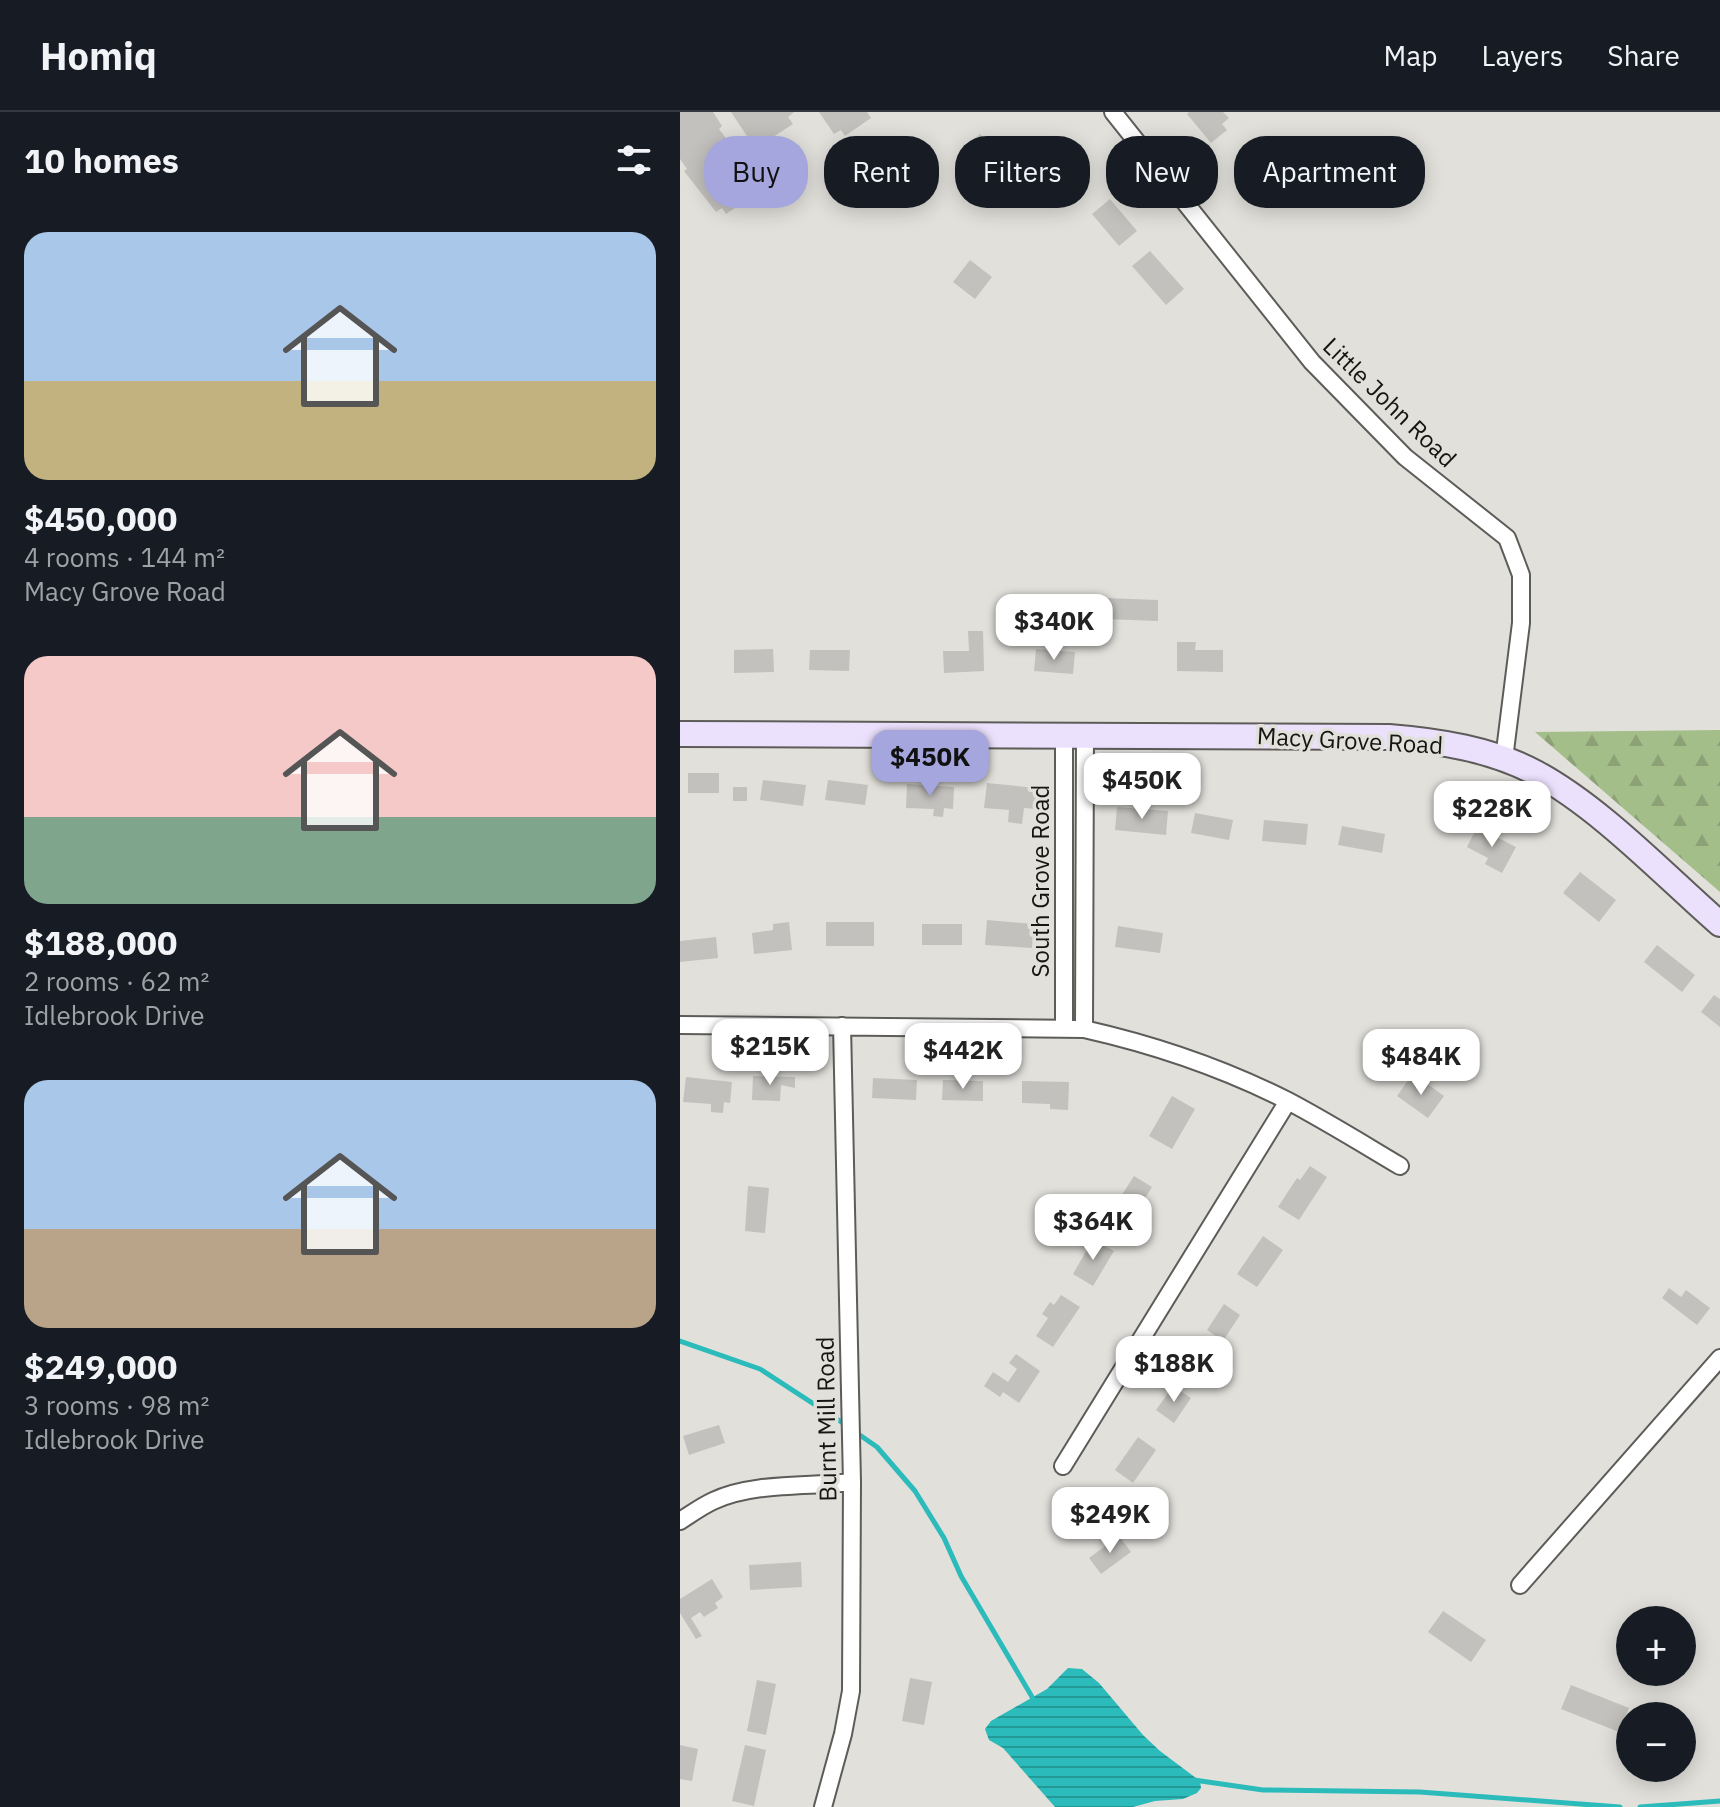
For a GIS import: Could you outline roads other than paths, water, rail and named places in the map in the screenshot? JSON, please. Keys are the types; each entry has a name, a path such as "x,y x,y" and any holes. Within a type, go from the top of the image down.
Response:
{"main road":[{"name":"Macy Grove Road","path":"680,734 1074,734 1428,740 1465,747 1536,773 1615,830 1720,924"}],"street":[{"name":"Little John Road","path":"1113,112 1312,362 1405,457 1507,538 1521,575 1521,623 1504,759"},
{"name":"South Grove Road","path":"1074,734 1084,1029"},
{"name":"South Grove Road","path":"1064,1029 1074,734"},
{"path":"680,1025 1084,1029 1141,1041 1202,1063 1288,1101 1400,1166"},
{"name":"Burnt Mill Road","path":"823,1807 851,1691 852,1482 842,1026"},
{"path":"1063,1466 1288,1101"},
{"path":"1520,1585 1720,1358"},
{"path":"680,1521 715,1500 767,1487 852,1482"}],"water":[{"path":"1068,1668 1082,1669 1099,1683 1143,1735 1200,1781 1201,1788 1197,1793 1183,1799 1155,1801 1133,1807 1055,1807 1003,1748 989,1740 985,1729 991,1721 1047,1689"}],"waterway":[{"path":"680,1341 760,1369 846,1425"},
{"path":"854,1431 877,1447 915,1491 1035,1702"},
{"path":"1194,1780 1263,1790 1420,1792 1620,1807"},
{"path":"1640,1807 1720,1801"}]}
